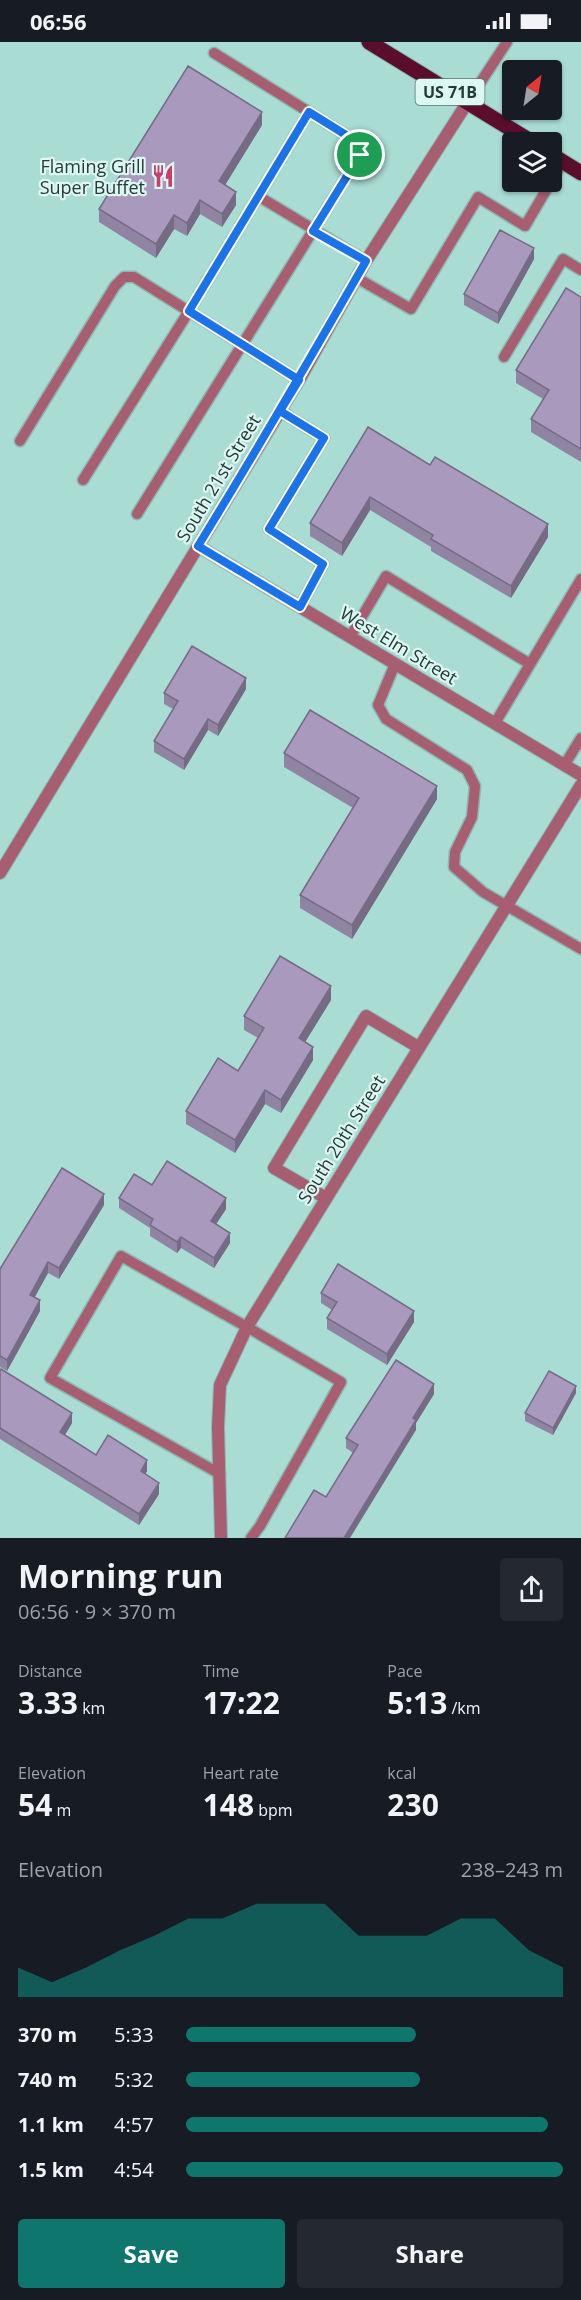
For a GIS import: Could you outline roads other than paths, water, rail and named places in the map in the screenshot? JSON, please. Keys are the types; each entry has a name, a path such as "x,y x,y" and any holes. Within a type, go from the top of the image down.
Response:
{"main road":[{"name":"US 71B","path":"369,42 515,132"},
{"path":"562,161 581,173"}],"street":[{"name":"South 21st Street","path":"0,873 299,380 366,261 467,103"},
{"name":"West Elm Street","path":"198,546 565,764 581,784"},
{"name":"South 20th Street","path":"221,1538 218,1427 220,1385 247,1327 581,784"},
{"path":"326,1198 274,1168 366,1016 418,1047"}],"lane":[{"path":"467,103 507,42"},
{"path":"137,514 360,155 359,147 354,140 214,53"},
{"path":"83,480 189,311 309,112"},
{"path":"357,278 411,309 478,197 525,226 545,192"},
{"path":"258,196 366,261"},
{"path":"504,357 563,259 581,270"},
{"path":"20,441 115,286 124,277 134,277 299,380"},
{"path":"280,411 324,438 269,529 323,564 300,607"},
{"path":"350,637 386,576 530,664"},
{"path":"495,723 581,579"},
{"path":"395,664 378,705 386,719 467,770 475,786 472,817 455,852 454,867 483,892 581,949"},
{"path":"565,764 581,738"},
{"path":"220,1474 50,1378 121,1256 340,1382 260,1526 251,1538"}],"place":[{"name":"Flaming Grill Super Buffet","path":"163,176"}]}
